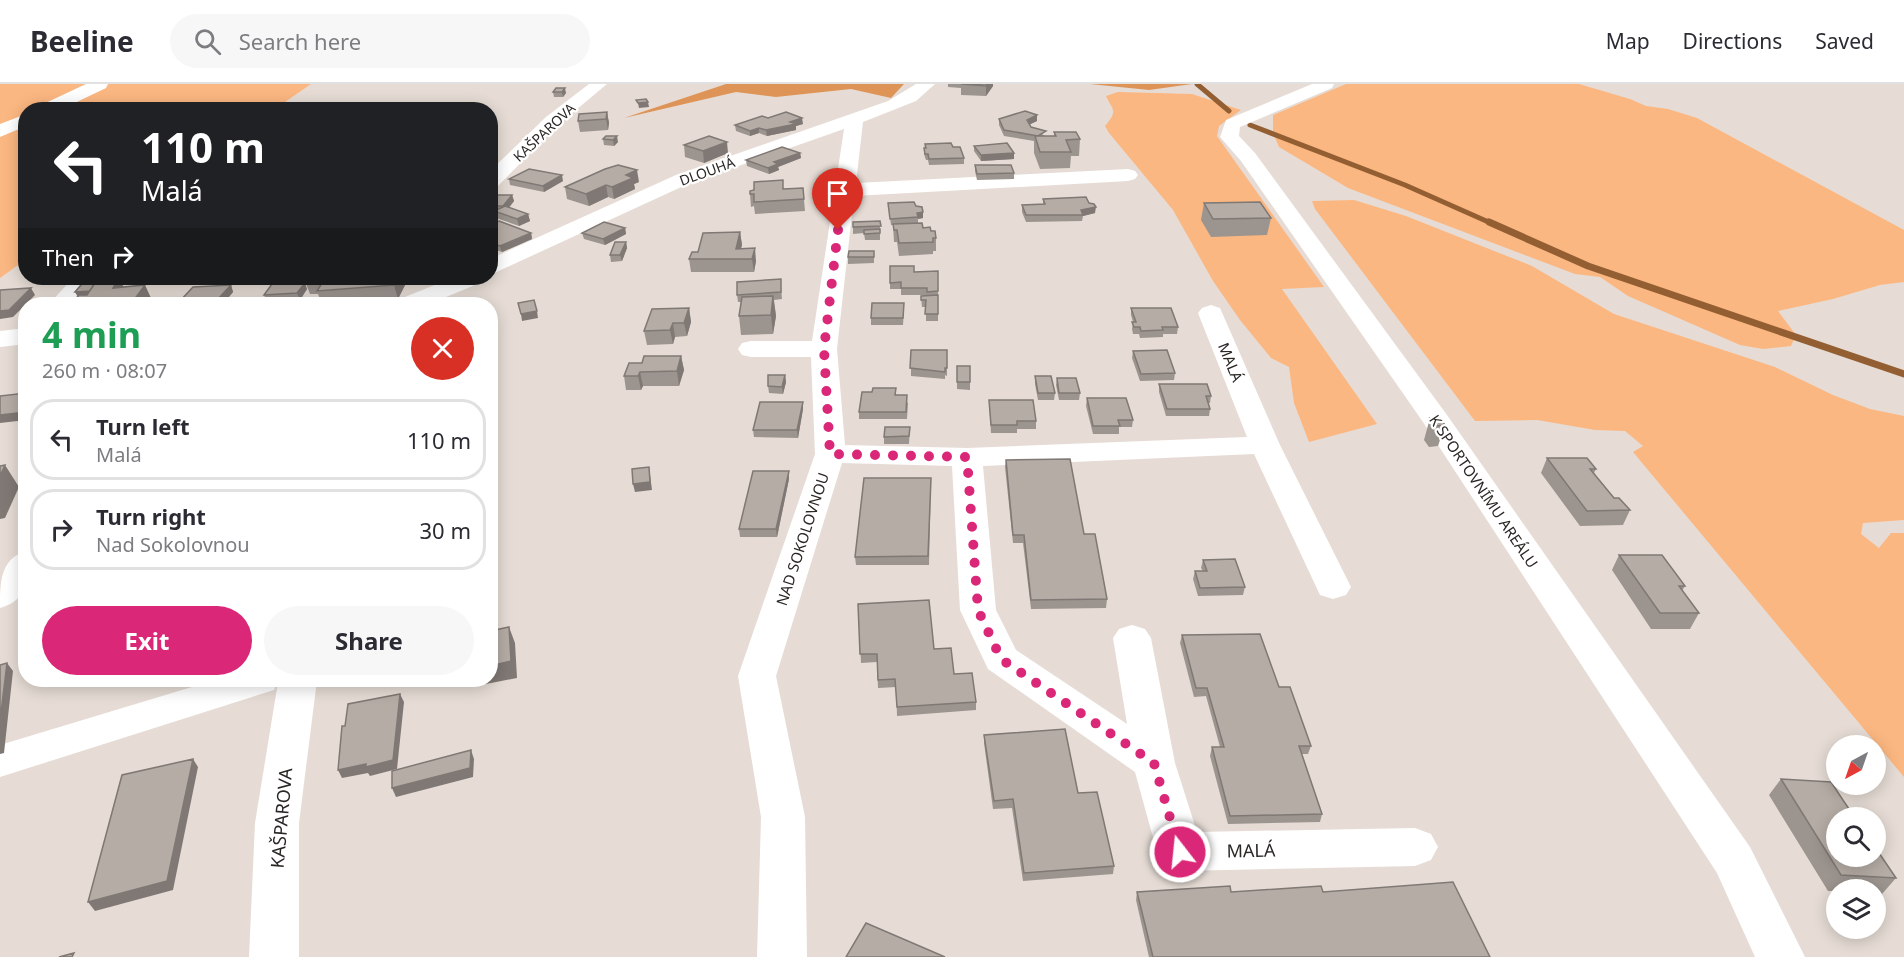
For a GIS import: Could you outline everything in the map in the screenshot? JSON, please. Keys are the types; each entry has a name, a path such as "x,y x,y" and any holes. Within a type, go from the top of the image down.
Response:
{"street":[{"path":"62,102 100,84"},
{"name":"KAŠPAROVA","path":"498,175 552,121 599,84"},
{"name":"DLOUHÁ","path":"498,264 683,178 910,98 927,84"},
{"name":"K SPORTOVNÍMU AREÁLU","path":"1326,84 1232,124 1229,137 1248,157 1437,421 1734,861 1780,957"},
{"name":"NAD SOKOLOVNOU","path":"782,957 783,816 757,676 830,454 824,349 854,119"},
{"path":"0,131 18,122"},
{"path":"844,190 1128,175"},
{"path":"68,297 79,285"},
{"path":"424,297 454,285"},
{"name":"MALÁ","path":"1211,313 1265,445 1333,587"},
{"path":"0,339 18,337"},
{"path":"751,349 824,349"},
{"path":"830,454 967,457 1265,445"},
{"path":"967,457 978,610 1001,659 1154,763"},
{"path":"0,596 18,572"},
{"name":"MALÁ","path":"1132,638 1154,763 1180,852 1415,847"},
{"path":"0,761 238,687"},
{"name":"KAŠPAROVA","path":"274,957 277,823 297,687"}],"shaded area":[{"path":"0,84 95,84 55,102 18,102 18,119 0,128"},
{"path":"109,84 311,84 285,102 71,102"},
{"path":"726,84 904,84 891,98 851,89 776,97 736,92 624,118"},
{"path":"1090,84 1192,84 1149,90"},
{"path":"1346,84 1579,84 1646,106 1668,109 1697,118 1904,230 1904,282 1880,285 1833,299 1778,311 1796,335 1791,346 1763,349 1740,345 1628,296 1600,277 1575,274 1348,188 1279,147 1273,133 1273,115"},
{"path":"1118,92 1192,94 1241,110 1219,126 1217,136 1324,287 1282,289 1377,424 1309,442 1294,403 1289,367 1271,358 1240,320 1213,281 1173,210 1105,126 1113,113 1106,96"},
{"path":"18,126 18,265 0,278 0,135"},
{"path":"1354,200 1406,216 1532,266 1614,314 1775,367 1833,395 1870,409 1904,416 1904,520 1863,523 1861,534 1879,548 1891,533 1904,533 1904,777 1886,755 1886,735 1869,735 1633,452 1643,446 1625,431 1595,430 1537,420 1475,421 1315,209 1312,201"}],"building":[{"path":"961,84 988,84 986,86"},
{"path":"556,88 565,88 562,92 553,92"},
{"path":"646,99 648,102 638,103 636,100"},
{"path":"1025,111 1037,115 1027,120 1031,127 1046,131 1038,136 1004,130 999,119"},
{"path":"607,112 606,119 578,121 579,114"},
{"path":"786,112 802,118 790,122 796,124 766,130 759,128 750,131 735,125 762,116 768,118"},
{"path":"1054,132 1076,132 1080,139 1066,140 1071,152 1040,152 1035,136 1056,136"},
{"path":"606,136 617,136 613,140 603,139"},
{"path":"709,136 727,142 703,151 684,145"},
{"path":"951,143 953,147 960,147 964,158 929,159 928,154 925,154 925,144"},
{"path":"1007,143 1014,153 981,155 974,146"},
{"path":"782,147 800,153 774,162 778,164 768,168 746,160"},
{"path":"618,165 637,170 626,175 633,178 612,187 606,185 586,194 565,187 605,169"},
{"path":"975,165 1011,165 1014,173 977,174"},
{"path":"529,169 562,175 543,186 509,179"},
{"path":"783,180 783,189 803,188 804,199 754,202 754,194 750,194 750,191 754,190 754,182"},
{"path":"498,195 512,195 503,206 498,206"},
{"path":"1086,197 1089,203 1096,207 1081,210 1083,215 1026,215 1022,205 1045,204 1043,199"},
{"path":"914,202 916,206 922,207 923,212 917,213 918,217 890,219 888,203"},
{"path":"1260,202 1271,218 1213,219 1204,203"},
{"path":"505,206 528,214 517,219 498,212 498,209"},
{"path":"498,221 531,233 500,246 498,245"},
{"path":"880,221 881,226 853,227 853,222"},
{"path":"604,222 625,228 603,239 582,233"},
{"path":"922,223 923,228 930,227 931,231 935,231 936,238 933,238 933,242 899,243 897,230 894,230 893,224"},
{"path":"880,229 880,233 864,234 864,230"},
{"path":"740,232 736,249 755,248 752,259 689,259 692,252 698,252 703,233"},
{"path":"615,242 626,242 620,255 610,255"},
{"path":"849,251 874,251 874,257 848,257"},
{"path":"890,266 914,266 914,272 938,271 938,291 927,292 927,288 901,288 901,282 890,283"},
{"path":"781,279 781,292 737,295 737,282"},
{"path":"81,285 94,285 90,291 75,292"},
{"path":"94,285 115,285 113,288 145,285 136,297 77,297 87,295"},
{"path":"231,285 220,297 184,297 193,287"},
{"path":"271,285 303,285 297,293 264,295"},
{"path":"321,285 394,285 317,291"},
{"path":"31,288 22,297 18,297 18,301 9,310 0,311 0,290"},
{"path":"938,295 938,314 925,314 926,300 921,300 921,296"},
{"path":"773,296 771,315 739,316 742,297"},
{"path":"534,300 537,311 521,314 518,303"},
{"path":"872,303 904,303 903,318 871,318"},
{"path":"689,308 684,323 673,323 670,330 644,331 652,309"},
{"path":"1131,308 1171,308 1178,327 1141,331 1140,327 1134,327 1132,322 1136,322"},
{"path":"911,350 947,350 945,372 910,368"},
{"path":"1167,350 1175,373 1141,374 1133,351"},
{"path":"644,356 681,356 677,371 640,372 638,376 624,376 629,363 642,363"},
{"path":"957,366 970,366 970,382 957,382"},
{"path":"768,375 785,375 782,387 768,386"},
{"path":"1035,376 1051,376 1055,393 1038,393"},
{"path":"1057,378 1076,378 1080,393 1059,393"},
{"path":"1159,384 1207,384 1211,396 1206,396 1210,409 1167,409"},
{"path":"873,388 896,388 895,395 907,395 906,412 859,412 862,392 872,392"},
{"path":"18,394 18,413 0,415 0,396"},
{"path":"1087,398 1126,398 1133,420 1118,420 1120,426 1093,426"},
{"path":"989,400 1033,400 1036,421 1017,421 1017,425 991,425"},
{"path":"760,402 803,402 797,430 753,430"},
{"path":"1430,418 1439,418 1445,425 1436,426"},
{"path":"885,427 910,427 909,436 884,437"},
{"path":"1547,458 1587,458 1596,469 1590,469 1614,498 1619,498 1630,510 1587,511"},
{"path":"1070,459 1084,534 1095,534 1107,599 1031,600 1024,535 1013,535 1006,460"},
{"path":"5,465 0,476 0,466"},
{"path":"649,467 650,482 633,484 632,469"},
{"path":"753,471 789,471 776,529 739,529"},
{"path":"864,478 931,478 928,556 855,557"},
{"path":"1619,555 1662,555 1685,586 1679,586 1699,613 1660,613"},
{"path":"1235,559 1245,587 1200,588 1195,571 1207,571 1203,560"},
{"path":"929,600 934,649 951,648 954,674 972,673 976,702 897,707 895,679 878,680 877,654 860,654 858,604"},
{"path":"509,627 511,661 498,664 498,629"},
{"path":"1260,634 1279,687 1290,687 1311,746 1299,746 1322,814 1230,816 1212,747 1224,747 1207,688 1196,688 1182,635"},
{"path":"7,663 0,721 0,665"},
{"path":"400,694 393,760 366,767 366,764 338,770 342,726 345,726 348,704"},
{"path":"1065,729 1078,793 1097,792 1114,866 1024,873 1013,799 994,801 984,735"},
{"path":"471,750 470,768 392,788 392,771"},
{"path":"193,759 167,881 88,902 122,775"},
{"path":"1781,779 1826,782 1826,795 1840,795 1848,807 1826,807 1826,851"},
{"path":"1886,863 1896,878 1841,875 1836,867 1886,867"},
{"path":"1453,882 1490,957 1153,957 1137,892 1230,886 1231,892 1321,886 1323,892"},
{"path":"866,923 945,957 846,957"},
{"path":"74,953 72,957 59,957"}],"waterway":[{"path":"1197,84 1229,111"},
{"path":"1250,125 1405,185 1493,224"},
{"path":"1489,222 1588,266 1904,374"}],"route":[{"path":"838,230 824,349 830,454 967,457 978,610 1001,659 1154,763 1180,852"}]}
